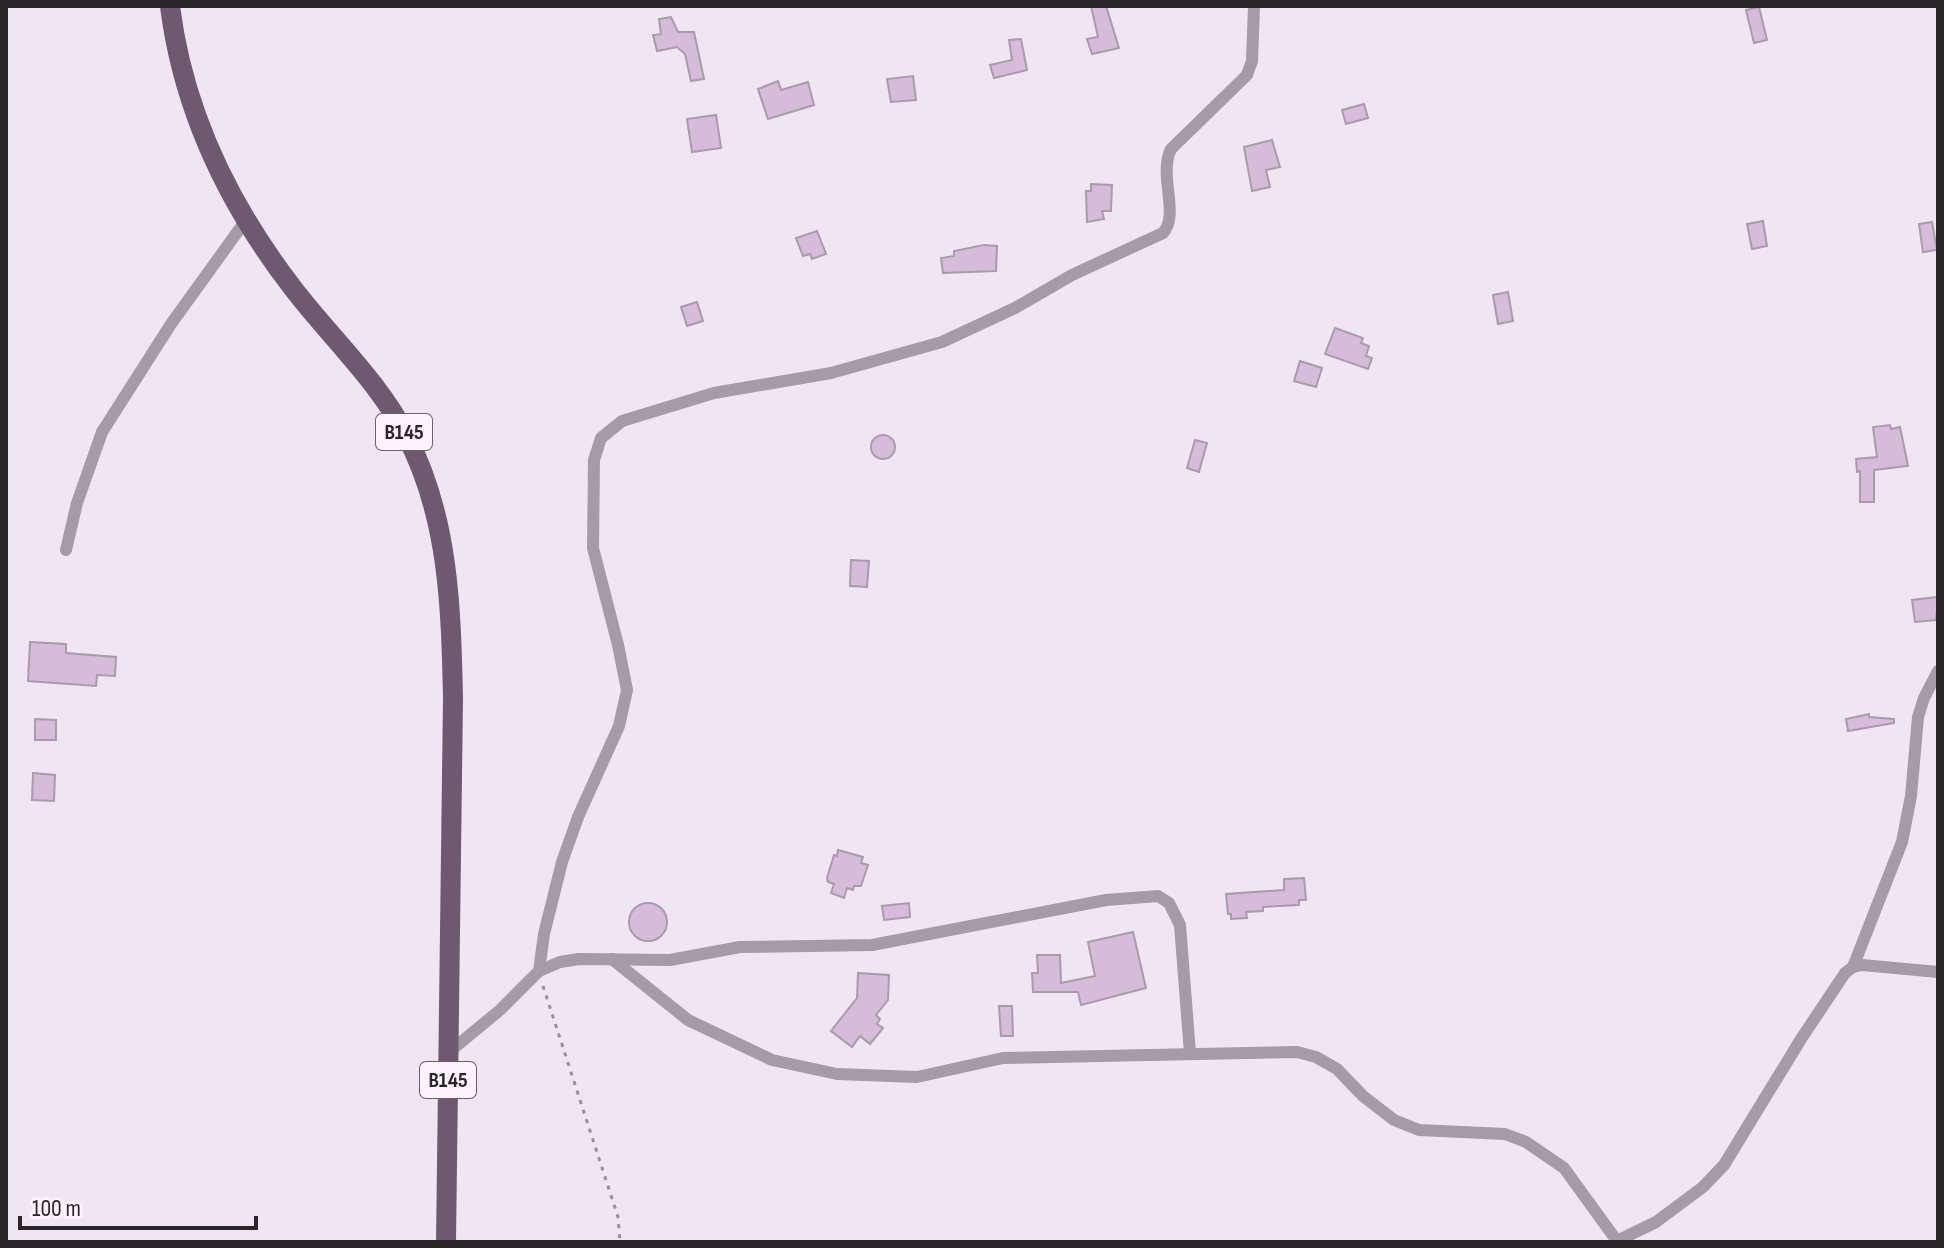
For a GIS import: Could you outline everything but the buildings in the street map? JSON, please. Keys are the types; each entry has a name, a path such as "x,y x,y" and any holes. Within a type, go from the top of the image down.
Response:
{"main road":[{"name":"B145","path":"170,6 187,88 204,139 246,220 293,289 346,349 406,435 427,481 443,539 451,614 453,698 446,1242"}],"street":[{"path":"539,971 544,934 562,862 578,817 619,726 627,690 593,548 594,460 601,438 622,421 714,393 831,373 942,342 1015,308 1072,275 1163,233 1170,222 1165,166 1167,157 1171,149 1247,75 1252,61 1254,6"},
{"path":"66,550 77,503 102,432 171,324 246,220"},
{"path":"1853,967 1902,842 1911,796 1918,717 1938,671"},
{"path":"448,1053 500,1010 539,971 569,960 670,960 740,947 872,945 1106,900 1158,896 1169,903 1180,925 1190,1053"},
{"path":"612,959 688,1020 772,1060 837,1074 917,1077 1003,1058 1297,1052 1316,1057 1337,1069 1363,1096 1394,1120 1419,1130 1505,1134 1526,1142 1564,1168 1616,1242 1656,1222 1703,1187 1724,1165 1845,973 1862,965 1938,972"}],"path":[{"path":"539,971 618,1217 620,1242"}]}
